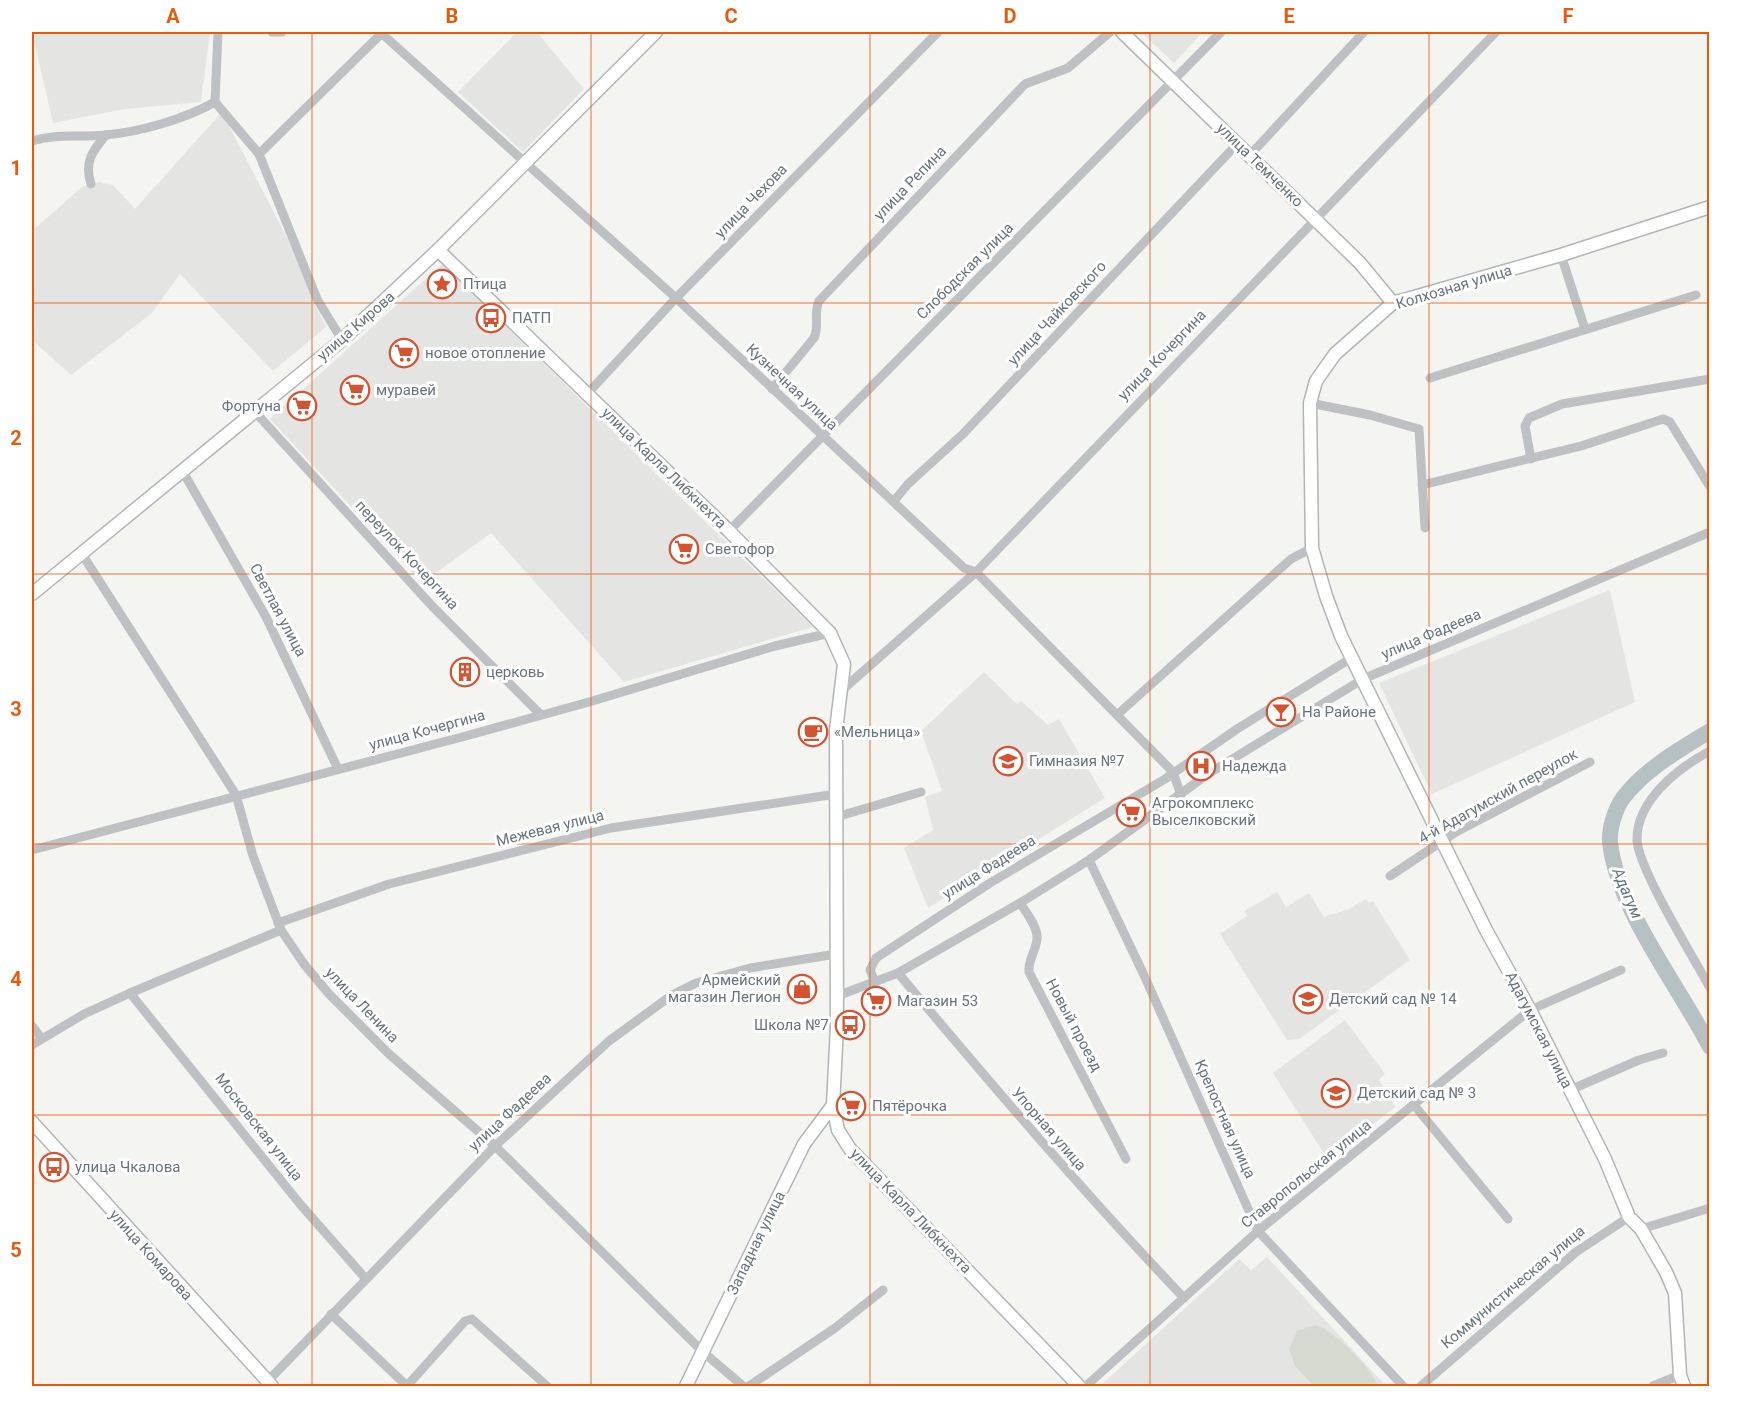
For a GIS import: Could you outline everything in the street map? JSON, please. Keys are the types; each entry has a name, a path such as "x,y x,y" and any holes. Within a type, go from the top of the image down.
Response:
{"main road":[{"name":"улица Кирова","path":"32,594 342,340 438,250 656,32"},
{"name":"улица Темченко","path":"1120,32 1314,218 1366,270 1393,303"},
{"name":"Колхозная улица","path":"1363,679 1329,606 1312,548 1310,403 1316,381 1335,354 1393,303 1561,255 1710,207"},
{"name":"улица Карла Либкнехта","path":"438,250 729,531 830,633 844,664 836,730 837,996 833,1105 838,1130 850,1149 1079,1386"},
{"name":"Адагумская улица","path":"1363,679 1486,930 1530,1010 1605,1159 1629,1217 1641,1229 1666,1272 1675,1293 1682,1381"},
{"name":"Западная улица","path":"686,1386 804,1144 833,1105"},
{"name":"улица Комарова","path":"32,1122 36,1136 267,1385"}],"street":[{"path":"218,32 215,102 259,154 317,299 342,340"},
{"path":"272,32 282,32"},
{"path":"259,154 381,32"},
{"name":"Кузнечная улица","path":"381,32 676,298 964,568 976,572 1173,772"},
{"name":"улица Чехова","path":"587,394 676,298 938,32"},
{"name":"улица Репина","path":"772,389 814,338 818,330 819,301 1025,84 1068,68 1120,32"},
{"name":"Слободская улица","path":"729,531 1221,32"},
{"path":"1250,155 1364,32"},
{"name":"улица Кочергина","path":"841,691 976,572 1314,218 1496,32"},
{"path":"32,141 47,136 106,135 190,116 215,102"},
{"path":"91,184 87,164 93,150 106,135"},
{"name":"улица Чайковского","path":"894,501 908,484 963,434 1238,143"},
{"path":"1561,255 1586,329"},
{"path":"1430,378 1696,295"},
{"path":"1531,459 1525,426 1529,418 1562,404 1710,379"},
{"path":"1310,403 1370,415 1419,429 1425,528"},
{"name":"переулок Кочергина","path":"255,412 432,606 540,714"},
{"path":"1422,485 1531,459 1667,420 1709,486"},
{"name":"Светлая улица","path":"182,470 266,618 338,769"},
{"name":"улица Фадеева","path":"837,996 898,973 1020,903 1089,860 1208,774 1363,679 1710,532"},
{"path":"1118,714 1291,558 1312,548"},
{"name":"улица Ленина","path":"82,554 236,795 253,856 279,926 304,964 389,1054 495,1146 703,1352 743,1386"},
{"name":"улица Кочергина","path":"32,850 589,702 775,646 830,633"},
{"name":"улица Фадеева","path":"875,982 870,970 876,958 990,883 1173,772 1353,657"},
{"path":"1710,751 1670,778 1650,801 1638,826 1637,842 1642,860 1656,890 1710,988"},
{"name":"4-й Адагумский переулок","path":"1390,876 1456,832 1590,762"},
{"path":"1173,772 1181,795"},
{"path":"836,817 921,792"},
{"name":"Межевая улица","path":"32,1046 41,1038 130,993 279,926 389,884 611,828 836,794"},
{"name":"Крепостная улица","path":"1089,860 1143,973 1258,1231 1403,1386"},
{"name":"Новый проезд","path":"1020,903 1036,934 1037,941 1030,954 1029,972 1126,1159"},
{"name":"улица Фадеева","path":"267,1385 331,1314 495,1146 609,1041 672,995 721,974 836,954"},
{"name":"Ставропольская улица","path":"1086,1386 1258,1231 1530,1010 1621,970"},
{"name":"Упорная улица","path":"898,973 1092,1202 1184,1299"},
{"name":"Московская улица","path":"130,993 300,1204 366,1278"},
{"path":"32,1026 41,1038"},
{"path":"1570,1090 1639,1060 1663,1053"},
{"path":"1414,1104 1508,1219"},
{"path":"1641,1229 1710,1208"},
{"name":"Коммунистическая улица","path":"1421,1386 1576,1252 1629,1217"},
{"path":"749,1386 836,1328 883,1290"},
{"path":"331,1314 407,1386 465,1321 472,1319 547,1386"},
{"path":"1653,1386 1682,1381"}],"shaded area":[{"path":"32,32 210,32 201,102 125,109 53,123"},
{"path":"517,32 537,32 584,89 523,152 458,92"},
{"path":"1141,32 1203,32 1174,63"},
{"path":"222,112 302,267 311,297 326,327 273,371 180,274 152,313 71,375 32,340 32,231 82,187 98,182 113,185 135,209"},
{"path":"442,264 813,627 624,682 491,533 422,583 270,419"},
{"path":"1610,590 1635,702 1432,794 1379,683"},
{"name":"Гимназия №7","path":"984,672 1017,704 1021,701 1048,725 1059,719 1105,798 928,908 904,848 933,830 925,797 942,791 921,731"},
{"name":"Детский сад № 14","path":"1277,892 1286,907 1309,893 1324,917 1349,909 1366,899 1369,902 1373,901 1410,960 1299,1039 1287,1040 1220,934 1247,916 1244,911"},
{"name":"Детский сад № 3","path":"1345,1020 1385,1074 1379,1080 1395,1107 1328,1160 1273,1073"},
{"path":"1267,1257 1386,1386 1100,1386 1239,1259 1251,1270"},
{"path":"1315,1325 1332,1334 1351,1351 1368,1370 1378,1386 1314,1386 1295,1366 1289,1349 1297,1331"}],"waterway":[{"name":"Адагум","path":"1710,731 1663,761 1632,788 1617,808 1610,837 1615,868 1624,894 1651,947 1710,1047"}],"place":[{"name":"Птица","path":"442,284"},
{"name":"ПАТП","path":"491,318"},
{"name":"новое отопление","path":"404,353"},
{"name":"муравей","path":"355,390"},
{"name":"Фортуна","path":"302,406"},
{"name":"Светофор","path":"684,549"},
{"name":"церковь","path":"465,672"},
{"name":"На Районе","path":"1281,712"},
{"name":"«Мельница»","path":"813,732"},
{"name":"Гимназия №7","path":"1008,761"},
{"name":"Надежда","path":"1201,766"},
{"name":"Агрокомплекс Выселковский","path":"1131,812"},
{"name":"Армейский магазин Легион","path":"802,989"},
{"name":"Детский сад № 14","path":"1308,999"},
{"name":"Магазин 53","path":"876,1001"},
{"name":"Школа №7","path":"850,1025"},
{"name":"Детский сад № 3","path":"1336,1093"},
{"name":"Пятёрочка","path":"851,1106"},
{"name":"улица Чкалова","path":"54,1167"}]}
